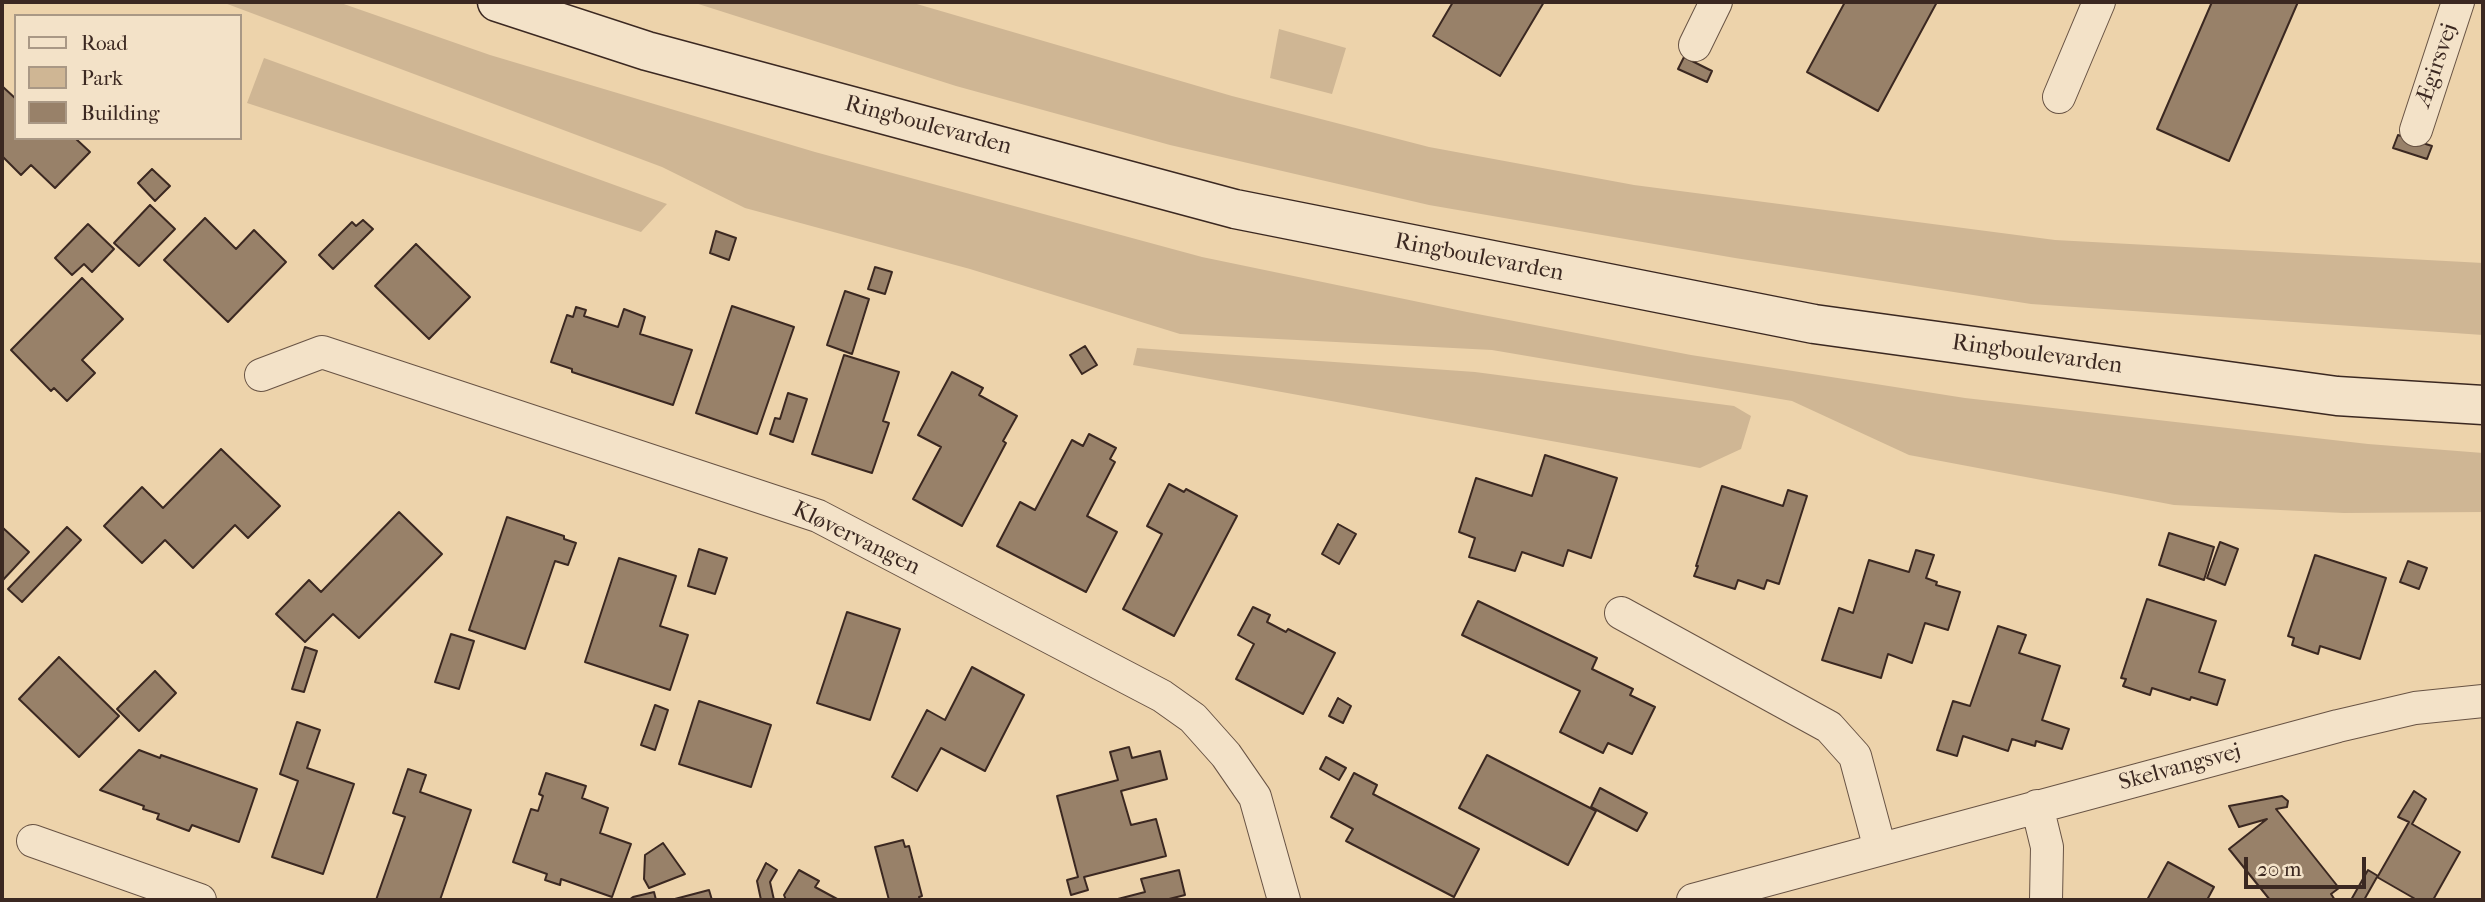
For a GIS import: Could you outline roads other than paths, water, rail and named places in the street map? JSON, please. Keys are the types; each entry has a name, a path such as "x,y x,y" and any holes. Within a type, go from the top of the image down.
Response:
{"main road":[{"name":"Ringboulevarden","path":"497,2 648,51 1235,209 1814,324 2337,396 2483,405"}],"street":[{"path":"1695,45 1716,2"},
{"path":"2059,97 2099,2"},
{"name":"Ægirsvej","path":"2416,130 2458,2"},
{"name":"Kløvervangen","path":"261,375 322,352 818,516 1162,696 1192,718 1226,755 1255,797 1284,900"},
{"path":"1620,613 1829,727 1855,756 1881,849"},
{"name":"Skelvangsvej","path":"1693,900 2337,726 2415,708 2483,701"},
{"path":"2037,806 2047,847 2046,900"},
{"path":"33,841 200,900"}]}
